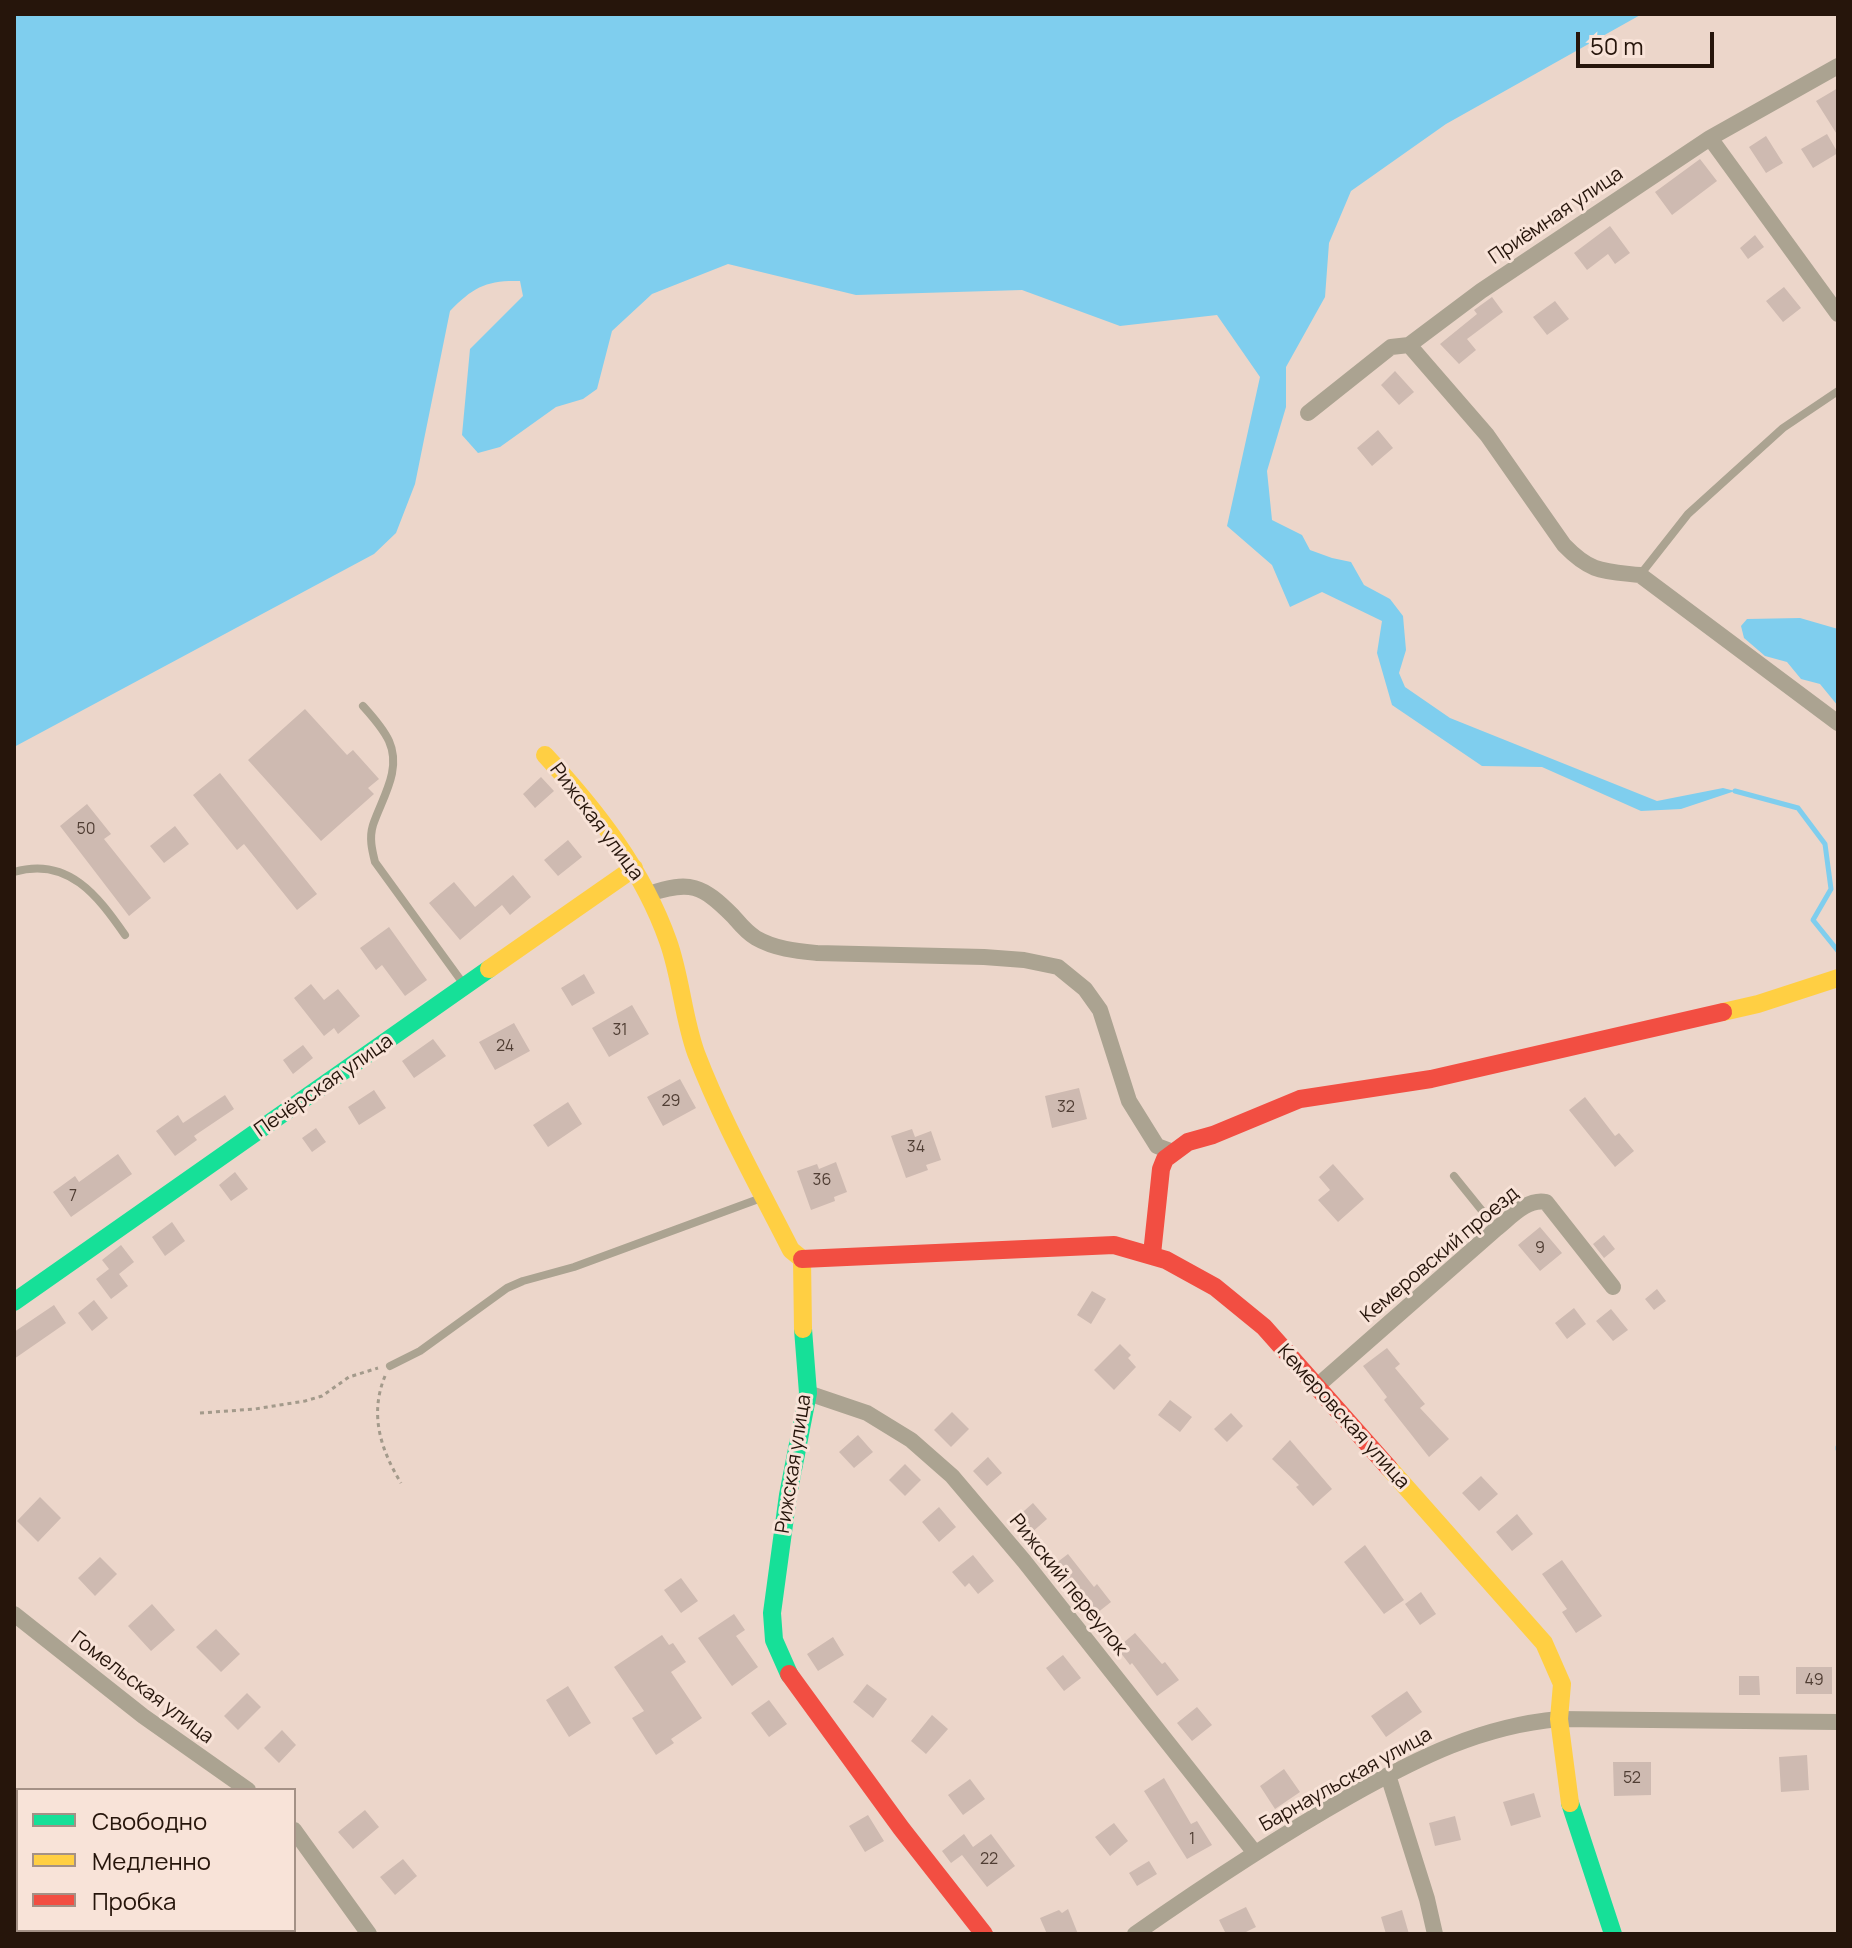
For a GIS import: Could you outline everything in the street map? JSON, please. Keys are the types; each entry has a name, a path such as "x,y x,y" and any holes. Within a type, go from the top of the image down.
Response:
{"street":[{"name":"Приёмная улица","path":"1308,413 1391,347 1409,345 1481,291 1710,138 1838,66"},
{"path":"1710,138 1838,314"},
{"path":"1409,345 1472,415 1564,545 1577,558 1600,571 1640,575 1838,723"},
{"name":"Рижская улица","path":"545,755 587,803 649,894 668,941 685,1021 714,1095 791,1250 802,1259 808,1393 788,1495 772,1613 774,1640 791,1677 901,1828 984,1934"},
{"name":"Печёрская улица","path":"14,1302 634,868"},
{"path":"649,894 676,884 694,887 710,895 755,937 791,950 997,958 1058,967 1085,989 1100,1010 1129,1101 1157,1146 1173,1152"},
{"path":"1152,1254 1161,1169 1165,1159 1188,1142 1213,1135 1300,1099 1431,1079 1616,1038 1758,1004 1838,978"},
{"name":"Кемеровский проезд","path":"1316,1387 1496,1229 1538,1200 1546,1202 1613,1287"},
{"name":"Кемеровская улица","path":"802,1259 1114,1245 1152,1254 1215,1287 1242,1307 1264,1327 1544,1643 1562,1684 1559,1719 1570,1803 1613,1934"},
{"name":"Рижский переулок","path":"808,1393 854,1408 878,1420 911,1440 952,1476 1024,1561 1255,1853"},
{"name":"Гомельская улица","path":"14,1614 143,1716 245,1788"},
{"name":"Барнаульская улица","path":"1135,1934 1287,1832 1426,1754 1469,1738 1525,1722 1559,1719 1838,1722"},
{"path":"1388,1775 1435,1934"},
{"path":"296,1833 369,1934"}],"lane":[{"path":"1640,575 1688,514 1783,428 1838,391"},
{"path":"363,706 390,743 393,771 383,805 373,825 371,843 375,862 466,987"},
{"path":"14,872 47,869 79,882 100,899 125,935"},
{"path":"1454,1176 1496,1229"},
{"path":"390,1366 420,1351 507,1288 589,1262 764,1197"}],"path":[{"path":"200,1413 305,1401 322,1396 349,1377 390,1366"},
{"path":"390,1366 379,1403 378,1434 401,1483"}],"water":[{"path":"14,14 1642,14 1446,124 1351,191 1329,243 1325,297 1286,367 1286,407 1267,471 1272,520 1302,535 1310,550 1351,562 1364,585 1390,599 1403,616 1406,650 1399,673 1405,687 1450,718 1657,801 1723,788 1735,791 1681,809 1641,811 1542,767 1482,766 1392,705 1377,653 1382,621 1322,592 1290,607 1272,565 1227,526 1260,377 1217,315 1120,326 1022,290 856,295 728,264 652,294 612,331 597,389 583,399 556,407 500,447 478,453 462,435 470,349 523,296 520,281 489,284 466,296 450,311 415,484 396,533 374,554 14,747"},
{"path":"1800,618 1838,629 1838,706 1820,684 1801,679 1787,662 1765,656 1744,638 1741,626 1747,619"}],"building":[{"path":"1838,88 1838,136 1816,101"},
{"path":"1827,134 1838,153 1813,168 1801,149"},
{"path":"1766,136 1783,163 1766,173 1749,147"},
{"path":"1700,159 1717,181 1672,215 1655,192"},
{"path":"1610,226 1630,253 1615,264 1608,254 1587,270 1574,253"},
{"path":"1755,235 1764,247 1748,259 1740,248"},
{"path":"1784,287 1801,308 1783,322 1766,301"},
{"path":"1492,297 1503,312 1467,339 1476,350 1459,364 1440,344 1477,314 1474,310"},
{"path":"1555,301 1569,319 1547,335 1533,317"},
{"path":"1395,371 1414,392 1399,405 1381,385"},
{"path":"1378,430 1393,448 1372,466 1357,448"},
{"path":"305,709 347,755 353,750 379,779 368,788 374,794 321,841 248,760"},
{"path":"220,773 317,894 297,910 244,844 237,850 193,795"},
{"path":"541,777 554,791 535,808 523,794"},
{"path":"87,804 111,834 104,839 151,898 129,916 60,826"},
{"path":"175,826 189,844 164,863 150,846"},
{"path":"568,840 582,857 558,876 544,860"},
{"path":"513,875 531,897 510,915 502,905 460,940 429,903 454,882 475,907"},
{"path":"389,927 427,980 405,996 382,965 376,970 360,948"},
{"path":"584,974 595,993 572,1006 561,988"},
{"path":"311,984 324,1000 338,989 360,1016 338,1034 334,1028 324,1036 294,998"},
{"path":"632,1005 649,1034 609,1057 592,1028"},
{"path":"514,1023 530,1051 495,1070 479,1042"},
{"path":"433,1039 446,1056 414,1078 402,1061"},
{"path":"303,1045 313,1058 293,1074 283,1060"},
{"path":"680,1079 696,1108 663,1126 647,1097"},
{"path":"1079,1088 1087,1119 1052,1128 1045,1096"},
{"path":"374,1090 386,1108 359,1125 348,1107"},
{"path":"225,1095 234,1109 194,1136 197,1140 175,1156 156,1131 178,1115 183,1123"},
{"path":"1585,1097 1615,1136 1619,1133 1634,1151 1615,1167 1569,1110"},
{"path":"568,1102 582,1124 548,1147 533,1125"},
{"path":"316,1128 326,1142 312,1152 302,1138"},
{"path":"912,1129 915,1137 931,1131 941,1160 926,1165 928,1170 906,1178 891,1136"},
{"path":"118,1154 132,1174 71,1217 53,1192 75,1176 79,1182"},
{"path":"836,1162 847,1192 834,1197 835,1201 811,1210 797,1171 817,1164 819,1169"},
{"path":"1333,1164 1364,1199 1338,1222 1318,1200 1330,1190 1319,1177"},
{"path":"235,1172 248,1189 231,1201 219,1185"},
{"path":"172,1222 185,1241 165,1256 152,1237"},
{"path":"1540,1227 1562,1253 1540,1271 1518,1245"},
{"path":"1604,1235 1615,1249 1604,1258 1593,1244"},
{"path":"121,1245 134,1262 119,1274 128,1286 111,1299 96,1279 109,1269 102,1260"},
{"path":"1657,1289 1666,1301 1654,1310 1645,1299"},
{"path":"1092,1291 1106,1299 1091,1324 1077,1315"},
{"path":"94,1300 108,1318 92,1331 78,1313"},
{"path":"54,1305 66,1323 14,1359 14,1332"},
{"path":"1574,1308 1586,1324 1567,1339 1555,1323"},
{"path":"1611,1309 1628,1330 1613,1341 1596,1321"},
{"path":"1120,1344 1131,1355 1128,1358 1136,1367 1114,1390 1094,1370"},
{"path":"1387,1348 1400,1364 1395,1368 1425,1404 1420,1408 1449,1439 1429,1457 1384,1400 1387,1397 1363,1366"},
{"path":"1170,1400 1192,1417 1180,1432 1158,1415"},
{"path":"952,1412 969,1429 951,1447 934,1430"},
{"path":"1231,1413 1243,1426 1227,1442 1214,1429"},
{"path":"858,1435 873,1452 854,1468 839,1452"},
{"path":"1290,1440 1332,1489 1313,1506 1296,1487 1299,1485 1272,1459"},
{"path":"988,1457 1002,1473 987,1486 973,1471"},
{"path":"905,1464 921,1480 905,1496 889,1480"},
{"path":"1481,1476 1498,1494 1479,1511 1462,1493"},
{"path":"40,1497 61,1518 38,1542 17,1521"},
{"path":"1033,1503 1047,1519 1030,1534 1016,1518"},
{"path":"939,1507 956,1527 939,1542 922,1522"},
{"path":"1517,1514 1533,1534 1512,1551 1496,1532"},
{"path":"1365,1545 1404,1600 1384,1614 1344,1562"},
{"path":"1068,1554 1094,1587 1097,1584 1111,1602 1092,1617 1051,1567"},
{"path":"973,1555 994,1581 978,1594 969,1583 965,1587 952,1572"},
{"path":"100,1557 117,1574 95,1596 78,1578"},
{"path":"1562,1560 1602,1616 1576,1633 1562,1612 1567,1609 1542,1574"},
{"path":"681,1578 698,1601 681,1613 664,1590"},
{"path":"1421,1592 1436,1614 1420,1625 1405,1604"},
{"path":"152,1604 175,1630 151,1651 128,1626"},
{"path":"734,1614 745,1630 736,1636 758,1667 732,1686 698,1638"},
{"path":"216,1629 240,1654 221,1672 196,1647"},
{"path":"1135,1633 1179,1680 1157,1696 1117,1648"},
{"path":"662,1635 669,1645 673,1643 686,1662 671,1672 702,1718 671,1739 674,1743 656,1755 632,1718 644,1711 614,1667"},
{"path":"833,1637 844,1655 818,1671 807,1654"},
{"path":"1063,1655 1081,1678 1064,1691 1046,1668"},
{"path":"1796,1667 1832,1667 1832,1694 1796,1694"},
{"path":"1739,1676 1759,1676 1760,1695 1739,1695"},
{"path":"867,1684 887,1699 873,1718 853,1702"},
{"path":"568,1686 591,1723 569,1737 546,1700"},
{"path":"1407,1691 1422,1712 1386,1737 1371,1716"},
{"path":"247,1693 261,1707 238,1730 224,1716"},
{"path":"769,1700 787,1724 769,1737 751,1713"},
{"path":"1197,1707 1212,1725 1192,1741 1177,1723"},
{"path":"932,1715 948,1729 926,1754 911,1741"},
{"path":"282,1730 296,1745 279,1763 264,1748"},
{"path":"1807,1755 1809,1790 1781,1792 1779,1757"},
{"path":"1613,1762 1651,1762 1651,1795 1614,1796"},
{"path":"1284,1769 1300,1792 1275,1809 1260,1786"},
{"path":"1164,1778 1191,1824 1197,1821 1212,1845 1187,1859 1144,1791"},
{"path":"970,1779 985,1799 963,1815 948,1795"},
{"path":"1534,1793 1541,1817 1511,1826 1503,1802"},
{"path":"365,1810 379,1827 353,1849 338,1832"},
{"path":"868,1815 884,1841 865,1852 849,1826"},
{"path":"1455,1816 1461,1840 1435,1846 1429,1823"},
{"path":"1114,1823 1128,1841 1110,1856 1095,1837"},
{"path":"964,1834 973,1847 991,1834 1015,1866 987,1887 962,1855 951,1863 942,1851"},
{"path":"403,1859 417,1876 395,1895 380,1877"},
{"path":"1149,1861 1157,1874 1137,1886 1129,1873"},
{"path":"1246,1907 1256,1927 1242,1934 1226,1934 1219,1920"},
{"path":"1068,1909 1078,1934 1047,1934 1040,1918"},
{"path":"1402,1910 1409,1934 1386,1934 1381,1917"}],"waterway":[{"path":"1735,791 1798,808 1825,844 1831,889 1813,920 1838,951"}],"traffic: fast":[{"path":"14,1302 489,969"},
{"path":"789,1674 774,1640 772,1613 788,1495 808,1393 803,1329"},
{"path":"1570,1803 1613,1934"}],"traffic: slow":[{"path":"545,755 600,819 632,865 658,915 672,955 696,1053 706,1078 791,1250 802,1259 803,1329"},
{"path":"489,969 634,868"},
{"path":"1723,1012 1838,978"},
{"path":"1389,1468 1544,1643 1562,1684 1559,1719 1570,1803"}],"traffic: jam":[{"path":"1152,1254 1161,1169 1165,1159 1188,1142 1213,1135 1300,1099 1431,1079 1723,1012"},
{"path":"802,1259 1114,1245 1166,1260 1215,1287 1264,1327 1389,1468"},
{"path":"789,1674 901,1828 984,1934"}]}
